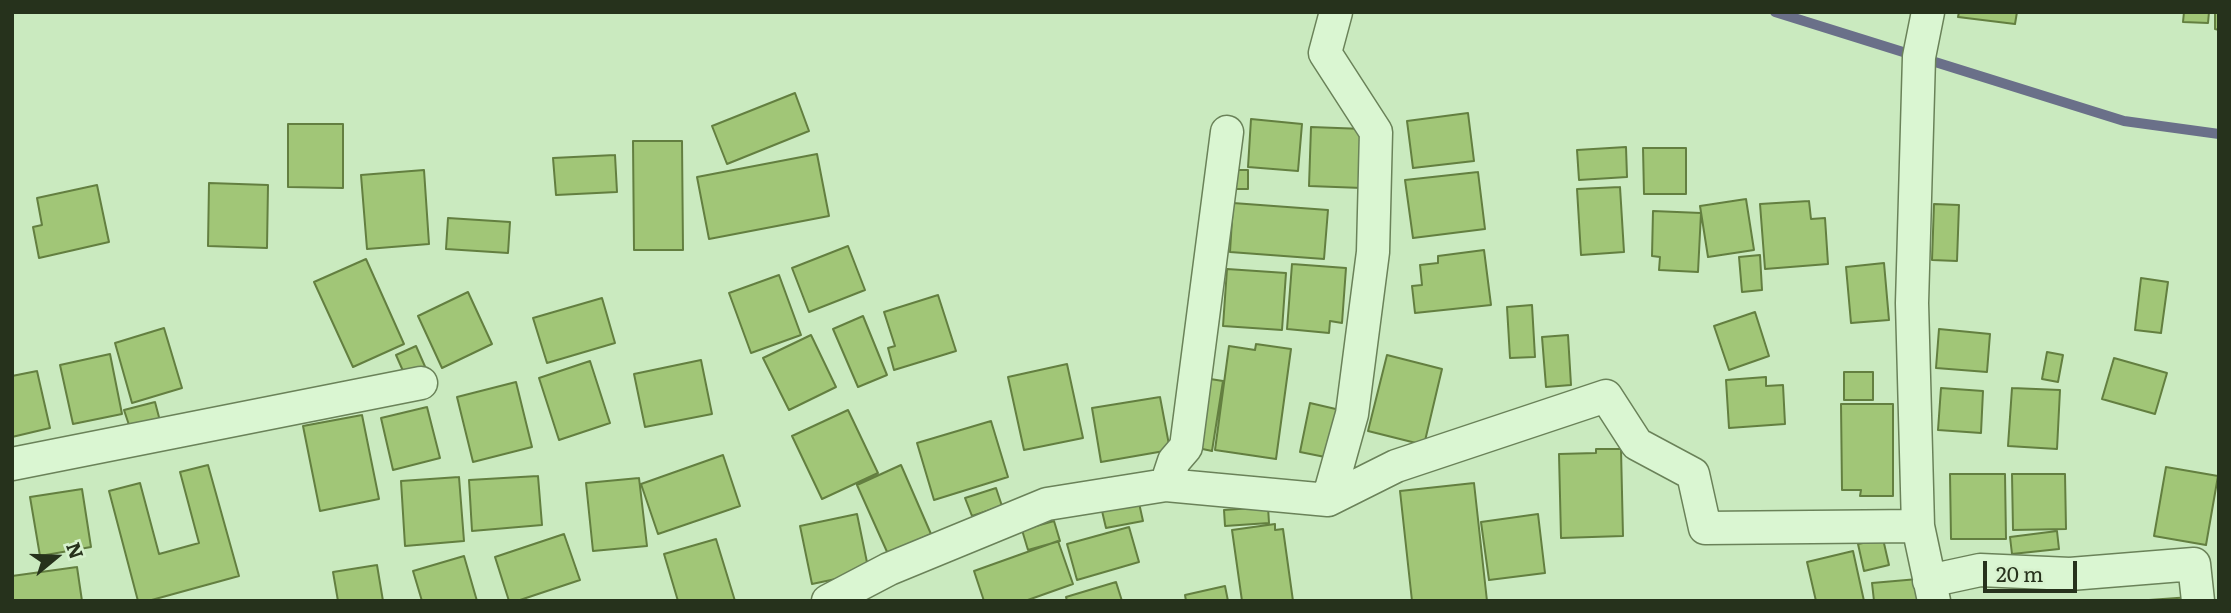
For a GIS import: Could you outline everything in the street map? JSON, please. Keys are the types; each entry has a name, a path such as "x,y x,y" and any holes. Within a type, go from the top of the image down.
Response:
{"street":[{"path":"1328,500 1352,414 1373,252 1376,132 1325,53 1336,12"},
{"path":"1928,12 1919,57 1912,303 1918,526 1931,591 1980,570 2070,574 2194,564 2198,601"},
{"path":"1166,485 1174,461 1186,447 1227,132"},
{"path":"12,464 421,383"},
{"path":"828,601 889,569 1047,504 1166,485 1328,500 1396,466 1606,396 1637,444 1693,474 1705,528 1918,526"}],"building":[{"path":"1959,12 2017,12 2015,24 1958,17"},
{"path":"2184,12 2209,12 2208,23 2183,22"},
{"path":"2215,12 2219,12 2219,30 2215,29"},
{"path":"795,93 809,131 727,164 712,126"},
{"path":"1468,113 1474,161 1413,168 1407,121"},
{"path":"1251,119 1302,124 1298,171 1248,167"},
{"path":"288,124 343,124 343,188 288,187"},
{"path":"1311,127 1364,129 1362,188 1309,186"},
{"path":"633,141 682,141 683,250 634,250"},
{"path":"1626,147 1627,177 1579,180 1577,150"},
{"path":"1643,148 1686,148 1686,194 1644,194"},
{"path":"817,154 829,216 709,239 697,177"},
{"path":"615,155 617,192 556,195 553,158"},
{"path":"424,170 429,244 367,249 361,175"},
{"path":"1228,170 1248,170 1248,189 1228,189"},
{"path":"1478,172 1485,229 1413,238 1405,180"},
{"path":"209,183 268,185 267,248 208,246"},
{"path":"97,185 109,242 39,258 33,227 42,225 37,198"},
{"path":"1620,187 1624,252 1581,255 1577,189"},
{"path":"1746,199 1754,250 1708,257 1700,206"},
{"path":"1809,201 1811,219 1825,218 1828,264 1765,269 1760,204"},
{"path":"1233,203 1328,210 1324,259 1230,252"},
{"path":"1934,204 1959,205 1957,261 1932,260"},
{"path":"1653,211 1701,213 1698,272 1659,270 1660,257 1652,256"},
{"path":"448,218 510,222 508,253 446,249"},
{"path":"848,246 865,290 809,312 792,268"},
{"path":"1484,250 1491,305 1415,313 1412,286 1422,285 1420,265 1438,263 1438,256"},
{"path":"1760,255 1762,290 1742,292 1739,257"},
{"path":"366,259 404,344 353,367 314,282"},
{"path":"1884,263 1889,320 1851,323 1846,267"},
{"path":"1292,264 1346,268 1342,323 1330,321 1329,333 1287,329"},
{"path":"1227,269 1286,273 1282,330 1223,326"},
{"path":"779,275 801,335 751,353 729,293"},
{"path":"2141,278 2168,282 2161,333 2135,330"},
{"path":"468,292 492,344 442,368 418,316"},
{"path":"938,295 956,351 894,370 888,348 895,346 884,312"},
{"path":"602,298 615,343 547,363 533,318"},
{"path":"1532,305 1535,357 1510,358 1507,307"},
{"path":"1755,312 1769,356 1729,370 1714,326"},
{"path":"863,316 887,375 858,387 833,329"},
{"path":"164,328 182,388 132,403 115,343"},
{"path":"1939,329 1990,334 1987,372 1936,368"},
{"path":"811,335 836,387 789,410 763,358"},
{"path":"1568,335 1571,385 1546,387 1542,337"},
{"path":"1256,344 1291,349 1276,459 1215,450 1229,346 1255,350"},
{"path":"416,346 427,371 407,380 396,355"},
{"path":"2047,352 2063,355 2058,382 2042,379"},
{"path":"110,354 122,414 73,424 60,365"},
{"path":"1387,355 1442,369 1424,445 1368,431"},
{"path":"2114,358 2167,373 2155,414 2102,399"},
{"path":"701,360 712,414 645,427 634,374"},
{"path":"590,361 610,423 559,440 539,378"},
{"path":"1067,364 1083,438 1024,450 1008,377"},
{"path":"37,371 50,428 12,437 12,376"},
{"path":"1844,372 1873,372 1873,400 1844,400"},
{"path":"1766,377 1766,386 1783,385 1785,424 1729,428 1726,380"},
{"path":"1204,378 1223,381 1212,451 1193,447"},
{"path":"516,382 532,447 473,462 457,397"},
{"path":"1941,388 1983,391 1981,433 1938,430"},
{"path":"2012,388 2060,390 2057,449 2008,446"},
{"path":"1160,397 1170,450 1101,462 1092,408"},
{"path":"155,402 160,421 130,428 124,410"},
{"path":"1310,403 1340,410 1330,458 1300,452"},
{"path":"1841,404 1893,404 1893,496 1860,496 1861,490 1842,490"},
{"path":"427,407 440,458 393,470 381,418"},
{"path":"848,410 878,473 822,499 792,436"},
{"path":"362,415 379,499 320,511 303,426"},
{"path":"991,421 1008,477 934,500 917,443"},
{"path":"1596,449 1621,449 1623,536 1561,538 1559,454 1596,453"},
{"path":"723,455 740,506 658,534 641,484"},
{"path":"208,465 239,576 148,601 138,601 109,491 140,483 159,554 199,543 180,472"},
{"path":"901,465 931,534 888,554 857,485"},
{"path":"2166,467 2218,476 2206,545 2154,536"},
{"path":"1950,474 2005,474 2006,539 1951,539"},
{"path":"2012,474 2065,474 2066,529 2013,530"},
{"path":"538,476 542,525 472,531 469,480"},
{"path":"459,477 464,541 405,546 401,481"},
{"path":"639,478 647,546 593,551 586,483"},
{"path":"1474,483 1487,601 1412,601 1400,491"},
{"path":"996,488 1002,506 972,516 965,498"},
{"path":"82,489 91,547 40,556 30,497"},
{"path":"1139,503 1143,521 1106,528 1102,511"},
{"path":"1268,507 1269,523 1225,526 1224,510"},
{"path":"857,514 869,572 812,584 800,526"},
{"path":"1538,514 1545,573 1489,580 1481,522"},
{"path":"1054,521 1060,541 1028,550 1022,530"},
{"path":"1275,524 1275,530 1283,529 1293,601 1242,601 1232,530"},
{"path":"1129,527 1139,562 1077,580 1067,544"},
{"path":"2057,531 2059,549 2012,554 2010,537"},
{"path":"564,534 580,580 517,601 509,601 495,557"},
{"path":"716,539 735,601 678,601 664,554"},
{"path":"1883,539 1889,565 1864,571 1858,544"},
{"path":"1058,541 1073,584 1025,601 984,601 974,571"},
{"path":"1853,551 1864,601 1816,601 1807,562"},
{"path":"464,556 477,601 422,601 413,571"},
{"path":"377,565 383,601 338,601 333,572"},
{"path":"77,567 82,601 12,601 12,576"},
{"path":"1918,579 1920,601 1874,601 1872,583"},
{"path":"1116,582 1122,601 1067,601 1066,597"},
{"path":"1225,586 1228,601 1186,601 1185,595"},
{"path":"2191,597 2192,601 2149,600"}],"waterway":[{"path":"1775,12 2124,121 2219,134"}]}
